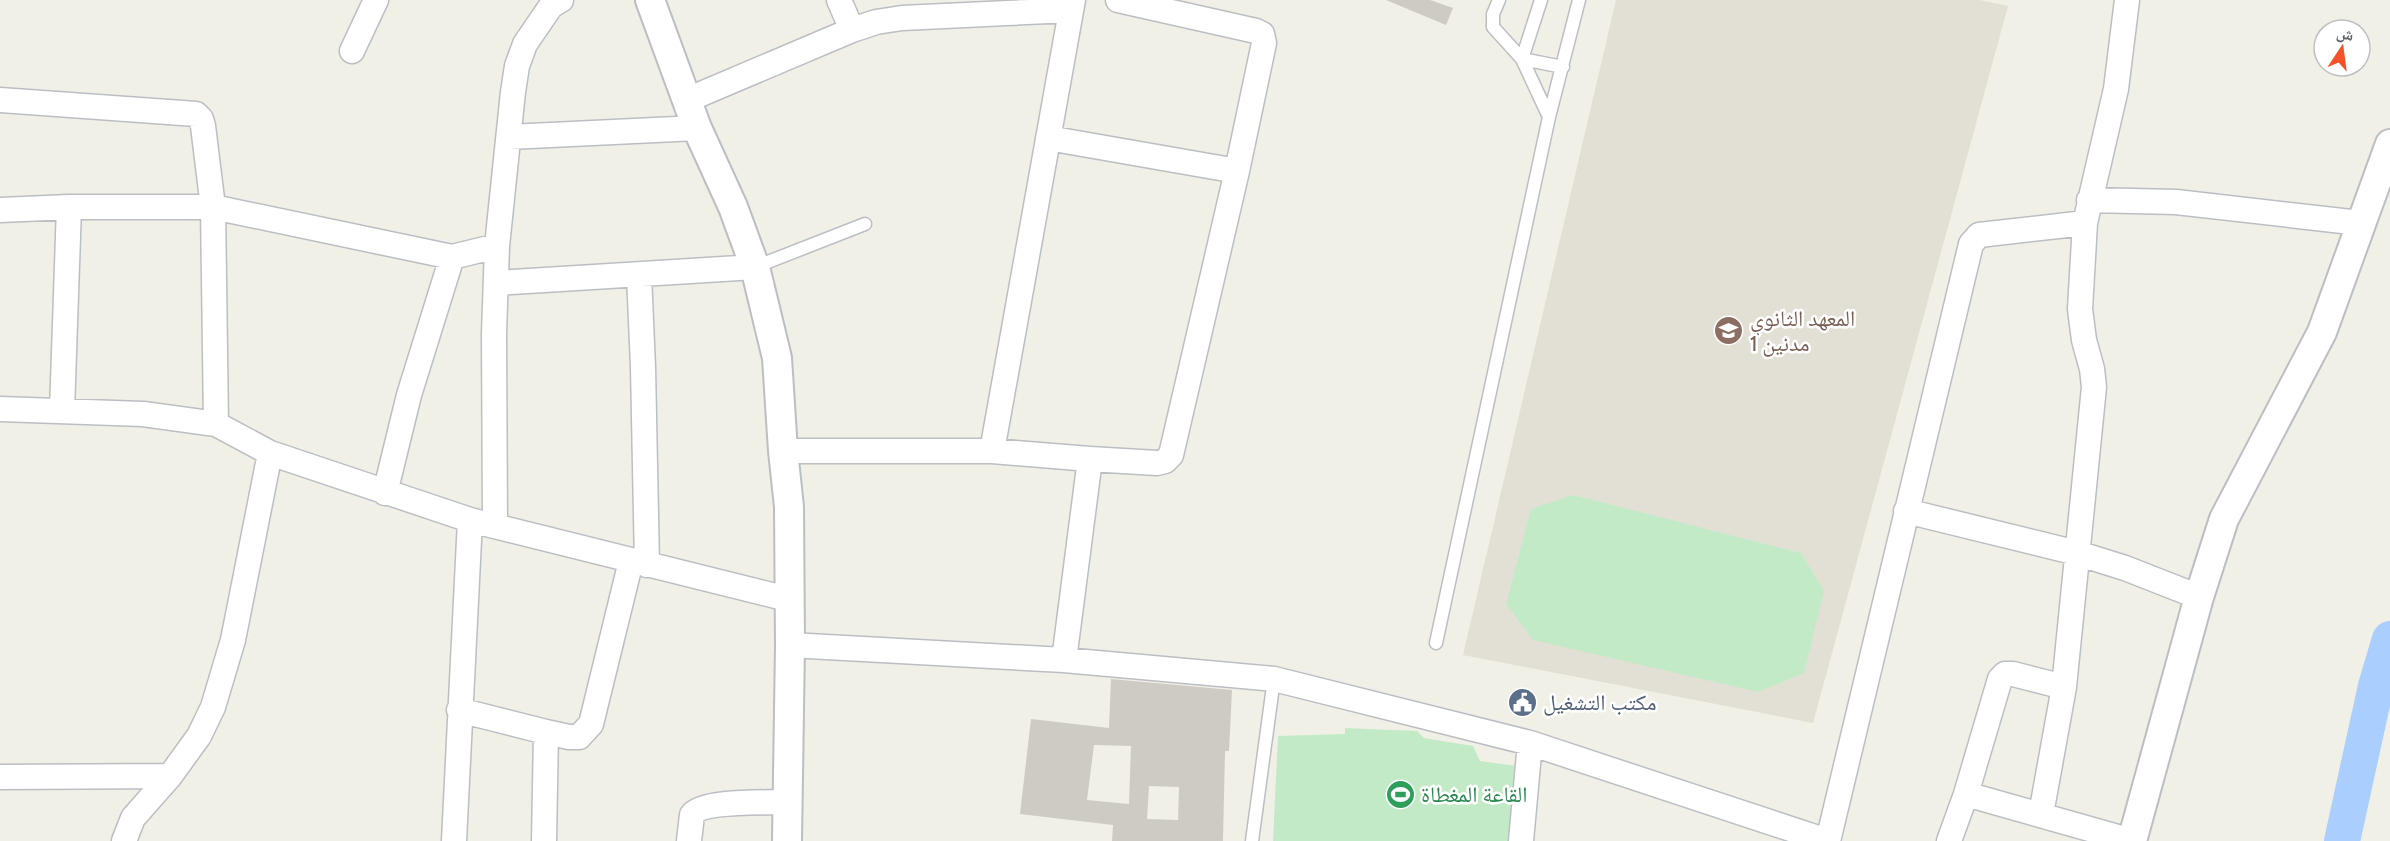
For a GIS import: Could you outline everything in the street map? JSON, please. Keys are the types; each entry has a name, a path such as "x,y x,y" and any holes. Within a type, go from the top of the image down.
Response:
{"street":[{"path":"352,51 376,0"},
{"path":"495,525 494,334 497,246 508,137 517,66 525,44 551,6 561,0"},
{"path":"650,0 697,128 733,207 755,267 777,358 789,507 790,645 787,841"},
{"path":"839,0 852,30"},
{"path":"783,451 992,451 1157,463 1166,461 1171,455 1237,171 1263,50 1262,34 1118,0"},
{"path":"2041,814 2064,687 2094,387 2080,309 2085,223 2116,88 2127,0"},
{"path":"687,100 876,22 1072,5 992,451"},
{"path":"0,100 196,114 201,119 213,207 216,424"},
{"path":"508,137 697,128"},
{"path":"1048,138 1237,171"},
{"path":"1966,794 2132,841 2199,597 2224,519 2322,332 2390,144"},
{"path":"2089,200 2176,202 2360,223"},
{"path":"0,210 69,207 213,207 452,257 497,246"},
{"path":"62,411 69,207"},
{"path":"790,645 1064,660 1274,679 1530,743 1828,841 1906,511 1974,238 1979,235 2085,223"},
{"path":"384,493 409,396 452,257"},
{"path":"497,283 755,267"},
{"path":"459,710 569,737 579,737 591,724 639,563 644,367 639,275"},
{"path":"0,409 143,414 216,424 270,453 470,520 788,599"},
{"path":"124,841 133,818 170,776 200,736 216,696 233,640 270,453"},
{"path":"1064,660 1090,459"},
{"path":"1906,511 2077,553 2125,568 2199,597"},
{"path":"454,841 470,520"},
{"path":"1949,841 1966,794 2000,679 2005,674 2013,674 2064,687"},
{"path":"544,841 546,732"},
{"path":"1525,839 1530,743"},
{"path":"0,777 170,776"},
{"path":"689,841 692,815 698,809 715,805 786,802"}],"lane":[{"path":"1499,0 1492,14 1493,27 1522,59 1549,117"},
{"path":"1522,59 1541,0"},
{"path":"1436,643 1549,117 1579,0"},
{"path":"1522,59 1563,67"},
{"path":"755,267 865,224"},
{"path":"1252,841 1274,679"}],"shaded area":[{"name":"المعهد الثانوي مدنين 1","path":"1616,0 1980,0 2008,6 1813,723 1463,655"}],"green space":[{"path":"1573,495 1801,553 1824,591 1804,673 1758,692 1533,640 1506,604 1531,509"},
{"name":"القاعة المغطاة","path":"1345,728 1417,731 1424,738 1473,746 1480,761 1524,767 1515,841 1273,841 1278,736 1345,734"}],"building":[{"path":"1386,0 1430,0 1453,8 1446,25"},
{"path":"1111,679 1232,690 1229,751 1225,751 1223,841 1112,841 1113,825 1020,814 1031,719 1109,728","holes":["1094,745 1131,746 1129,804 1087,800","1149,786 1179,787 1178,820 1147,819"]}],"waterway":[{"path":"2342,841 2376,686 2390,639"}],"place":[{"name":"المعهد الثانوي مدنين 1","path":"1729,331"},
{"name":"مكتب التشغيل","path":"1522,702"},
{"name":"القاعة المغطاة","path":"1400,794"}]}
